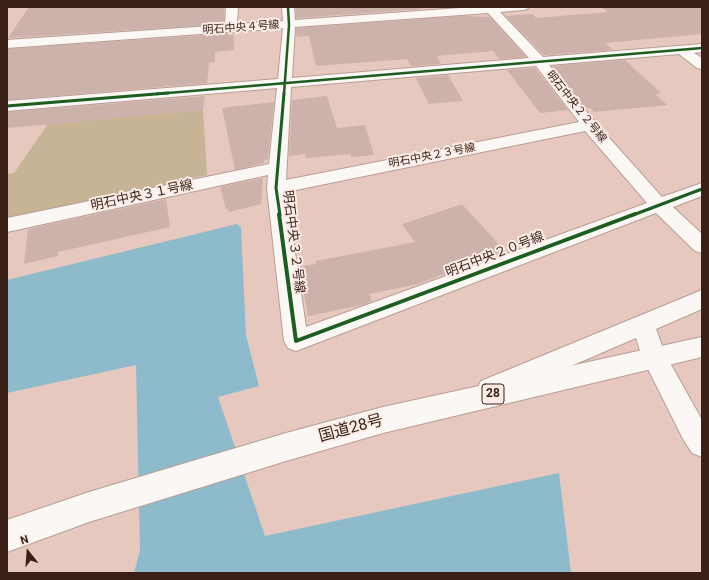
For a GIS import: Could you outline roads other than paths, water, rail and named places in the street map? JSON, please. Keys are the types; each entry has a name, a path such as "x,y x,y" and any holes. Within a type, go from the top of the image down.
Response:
{"main road":[{"path":"231,29 232,7"},
{"name":"明石中央３２号線","path":"288,7 289,25 276,188 296,341"},
{"name":"明石中央４号線","path":"7,44 289,25 474,9 524,7"},
{"name":"明石中央２２号線","path":"491,9 540,61 589,125 659,205 702,246"},
{"path":"7,106 702,48"},
{"path":"681,49 702,65"},
{"name":"明石中央２３号線","path":"276,188 589,125"},
{"name":"明石中央３１号線","path":"7,225 277,168"},
{"name":"明石中央２０号線","path":"296,341 702,189"},
{"path":"460,402 702,299"},
{"path":"643,324 654,357 693,430 702,443"},
{"name":"国道28号","path":"7,536 89,507 286,447 383,420 702,347"}],"water":[{"path":"237,224 241,228 246,335 259,386 218,397 265,536 559,473 571,573 134,573 140,550 136,365 7,393 7,280"}]}
